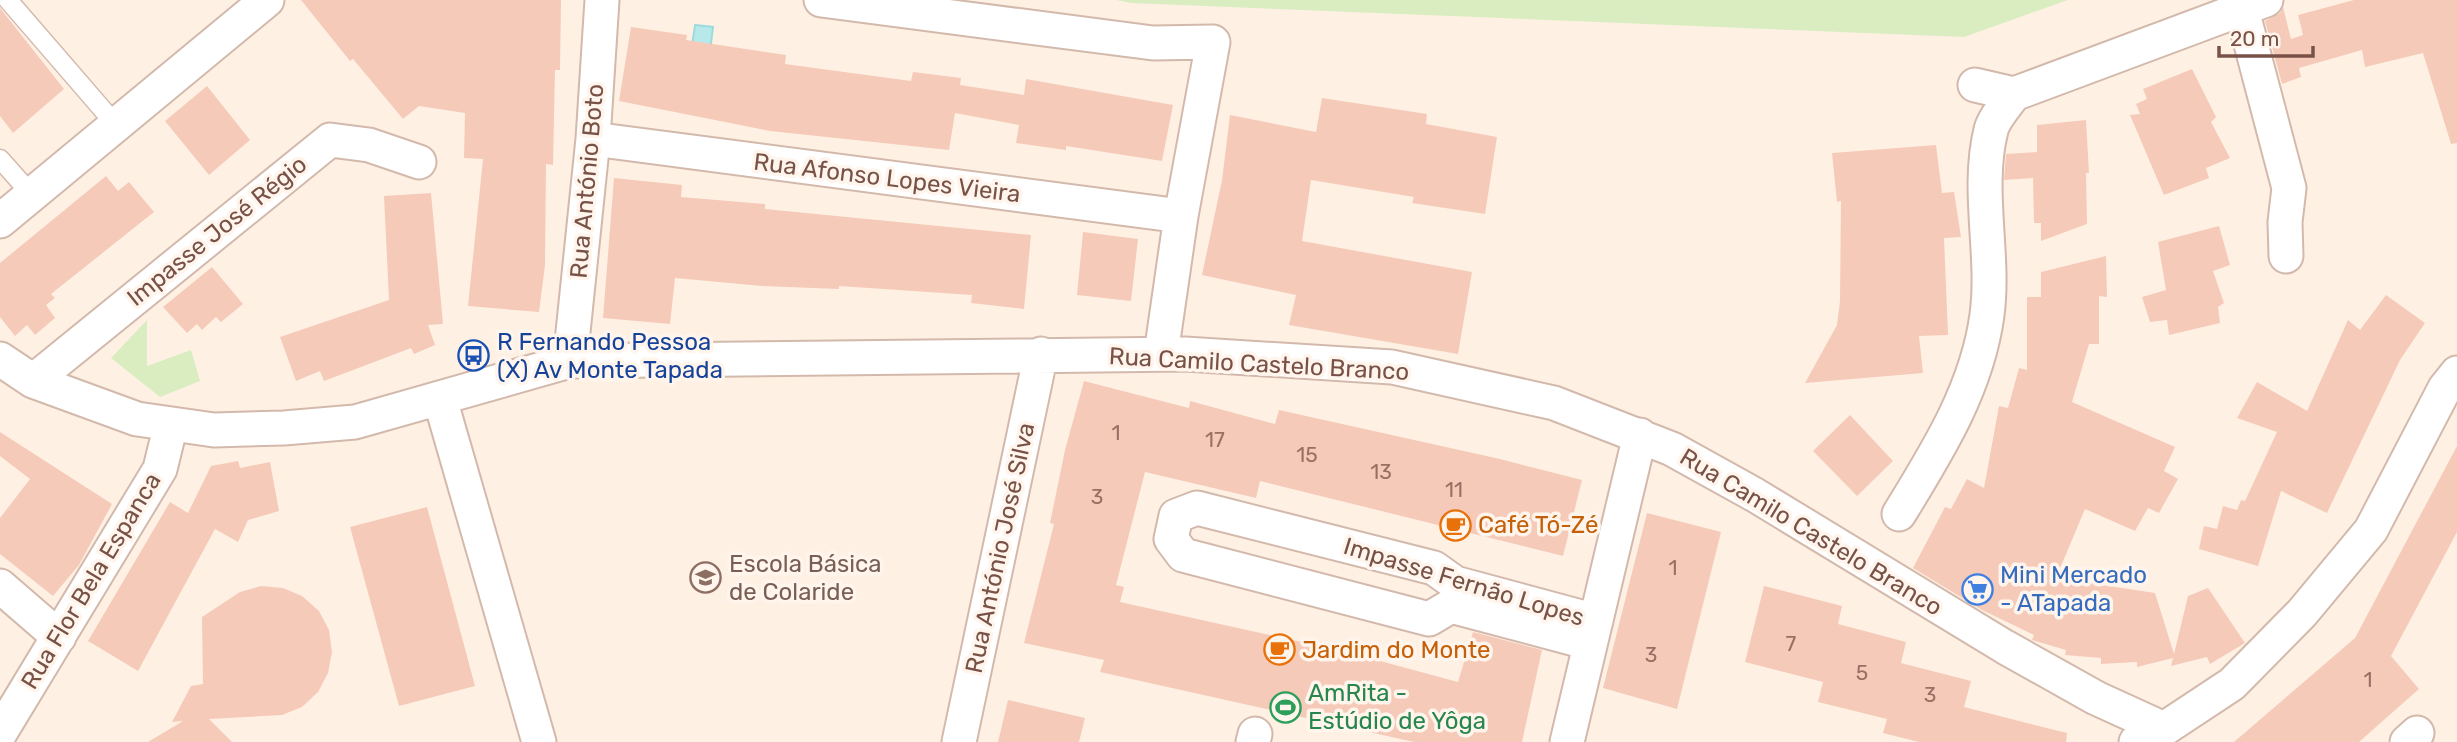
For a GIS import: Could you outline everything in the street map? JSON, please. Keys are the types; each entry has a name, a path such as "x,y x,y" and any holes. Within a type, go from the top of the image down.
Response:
{"street":[{"path":"0,221 267,0"},
{"name":"Rua António Boto","path":"570,361 593,139 603,0"},
{"path":"821,0 1153,43 1213,42 1181,216 1161,354"},
{"path":"1975,85 2014,94 2254,5 2289,188 2285,222 2286,256"},
{"path":"1899,514 1966,394 1987,317 1990,253 1986,199 1992,128 2014,94"},
{"name":"Rua Afonso Lopes Vieira","path":"593,139 1181,216"},
{"name":"Impasse José Régio","path":"33,381 330,141 369,145 419,162"},
{"name":"Rua António José Silva","path":"959,742 1041,354"},
{"name":"Rua Camilo Castelo Branco","path":"0,359 33,381 137,419 214,430 355,422 570,361 1161,354 1392,367 1554,403 1672,449 1755,495 2005,647 2096,698 2150,735"},
{"path":"2150,735 2232,684 2302,613 2371,530 2445,388 2457,373"},
{"path":"440,399 539,742"},
{"name":"Rua Flor Bela Espanca","path":"0,733 160,469 171,424"},
{"path":"1567,742 1640,435"},
{"name":"Impasse Fernão Lopes","path":"1197,508 1434,568 1455,583 1593,632 1451,606 1429,619 1183,555 1171,540 1176,516 1197,508"},
{"path":"0,586 59,638"}],"lane":[{"path":"8,0 116,125"},
{"path":"0,159 32,195"}],"green space":[{"path":"1116,0 2068,0 1964,37 1131,3"},
{"path":"147,320 147,366 191,350 200,381 160,397 111,358"}],"water":[{"path":"695,25 713,27 707,76 688,73"}],"building":[{"path":"301,0 561,0 560,70 555,70 553,165 546,164 545,265 539,312 468,306 483,159 464,158 465,113 419,106 403,119 353,59 350,61"},
{"path":"2354,0 2457,0 2457,143 2451,144 2423,53 2365,67 2362,50 2299,68 2301,77 2282,84 2265,21 2280,13 2283,7 2291,39 2303,35 2298,15"},
{"path":"0,8 64,89 13,133 0,116"},
{"path":"631,27 687,35 686,40 786,55 785,64 911,81 913,72 961,78 960,85 1024,95 1026,79 1173,105 1162,161 1066,146 1066,150 1016,143 1019,125 955,113 949,150 770,131 619,101"},
{"path":"2192,69 2216,117 2211,122 2230,158 2206,168 2209,178 2164,195 2130,115 2140,114 2136,104 2147,99 2143,89"},
{"path":"207,86 250,140 209,175 165,121"},
{"path":"1322,98 1427,114 1426,124 1497,137 1485,214 1412,203 1414,197 1311,180 1302,241 1472,272 1458,354 1289,325 1296,295 1202,275 1222,180 1230,115 1316,132"},
{"path":"2086,120 2089,173 2086,173 2087,224 2041,241 2041,223 2034,223 2033,178 2004,180 2006,154 2037,152 2037,125"},
{"path":"1936,145 1942,193 1954,192 1961,237 1944,238 1948,335 1919,336 1923,373 1805,383 1837,325 1840,301 1841,201 1837,202 1832,153"},
{"path":"106,176 118,191 129,182 154,212 51,294 55,298 46,305 55,318 35,335 27,325 15,336 0,317 0,263"},
{"path":"614,178 682,185 681,197 765,204 765,209 1031,235 1024,309 971,303 972,295 839,286 839,289 762,286 675,278 670,324 603,318"},
{"path":"431,193 443,324 428,325 435,345 414,354 411,348 324,381 320,371 296,381 280,337 389,300 384,196"},
{"path":"2219,226 2230,265 2213,271 2224,303 2218,307 2220,323 2169,335 2167,320 2150,322 2142,297 2166,290 2158,242"},
{"path":"1083,232 1138,239 1131,301 1077,295"},
{"path":"2106,256 2107,297 2099,296 2099,344 2089,344 2072,402 2175,447 2164,471 2178,479 2159,513 2148,508 2135,531 2085,509 2056,578 2155,593 2174,654 2188,596 2208,588 2245,643 2210,664 2207,657 2171,666 2173,658 2137,667 2137,662 2101,664 2101,658 2065,655 2066,650 2032,640 2034,635 1982,610 1913,568 1945,507 1951,509 1967,479 1984,488 1999,406 2008,408 2019,368 2027,370 2027,297 2041,297 2041,272"},
{"path":"212,267 243,304 221,322 216,317 202,330 197,324 187,333 163,307"},
{"path":"2386,295 2425,323 2400,360 2327,513 2281,491 2258,566 2199,549 2204,526 2217,529 2223,506 2237,510 2241,500 2245,501 2277,432 2237,418 2257,382 2307,411 2348,320 2360,330"},
{"path":"1084,381 1189,408 1190,401 1275,424 1279,410 1582,480 1563,556 1260,481 1256,498 1145,472 1116,585 1124,587 1120,602 1343,651 1458,682 1473,632 1542,650 1522,742 1414,742 1100,672 1104,660 1024,643 1054,524 1050,523 1065,450"},
{"path":"1850,415 1893,461 1857,496 1813,451"},
{"path":"0,432 112,504 79,565 53,596 0,554 0,518 30,479 0,456"},
{"path":"2457,446 2457,532 2391,656 2419,689 2359,742 2234,742 2355,638"},
{"path":"238,461 240,468 270,462 279,511 248,520 238,542 215,529 138,671 88,641 170,502 188,513 211,466"},
{"path":"427,507 475,686 399,706 350,527"},
{"path":"1647,513 1721,532 1677,709 1603,688"},
{"path":"261,586 283,588 302,596 319,611 329,630 332,652 328,673 318,692 302,707 282,715 209,719 232,742 148,742 183,721 172,722 191,686 203,684 202,617 240,592"},
{"path":"1764,586 1842,606 1838,624 1906,642 1901,663 1971,681 1964,707 2067,733 2066,742 1919,742 1883,733 1887,719 1818,702 1823,682 1745,662"},
{"path":"1008,700 1085,718 1079,742 998,742"}],"place":[{"name":"R Fernando Pessoa (X) Av Monte Tapada","path":"474,356"},
{"name":"Café Tó-Zé","path":"1455,525"},
{"name":"Escola Básica de Colaride","path":"706,578"},
{"name":"Mini Mercado - ATapada","path":"1977,589"},
{"name":"Jardim do Monte","path":"1279,650"},
{"name":"AmRita - Estúdio de Yôga","path":"1285,707"}]}
